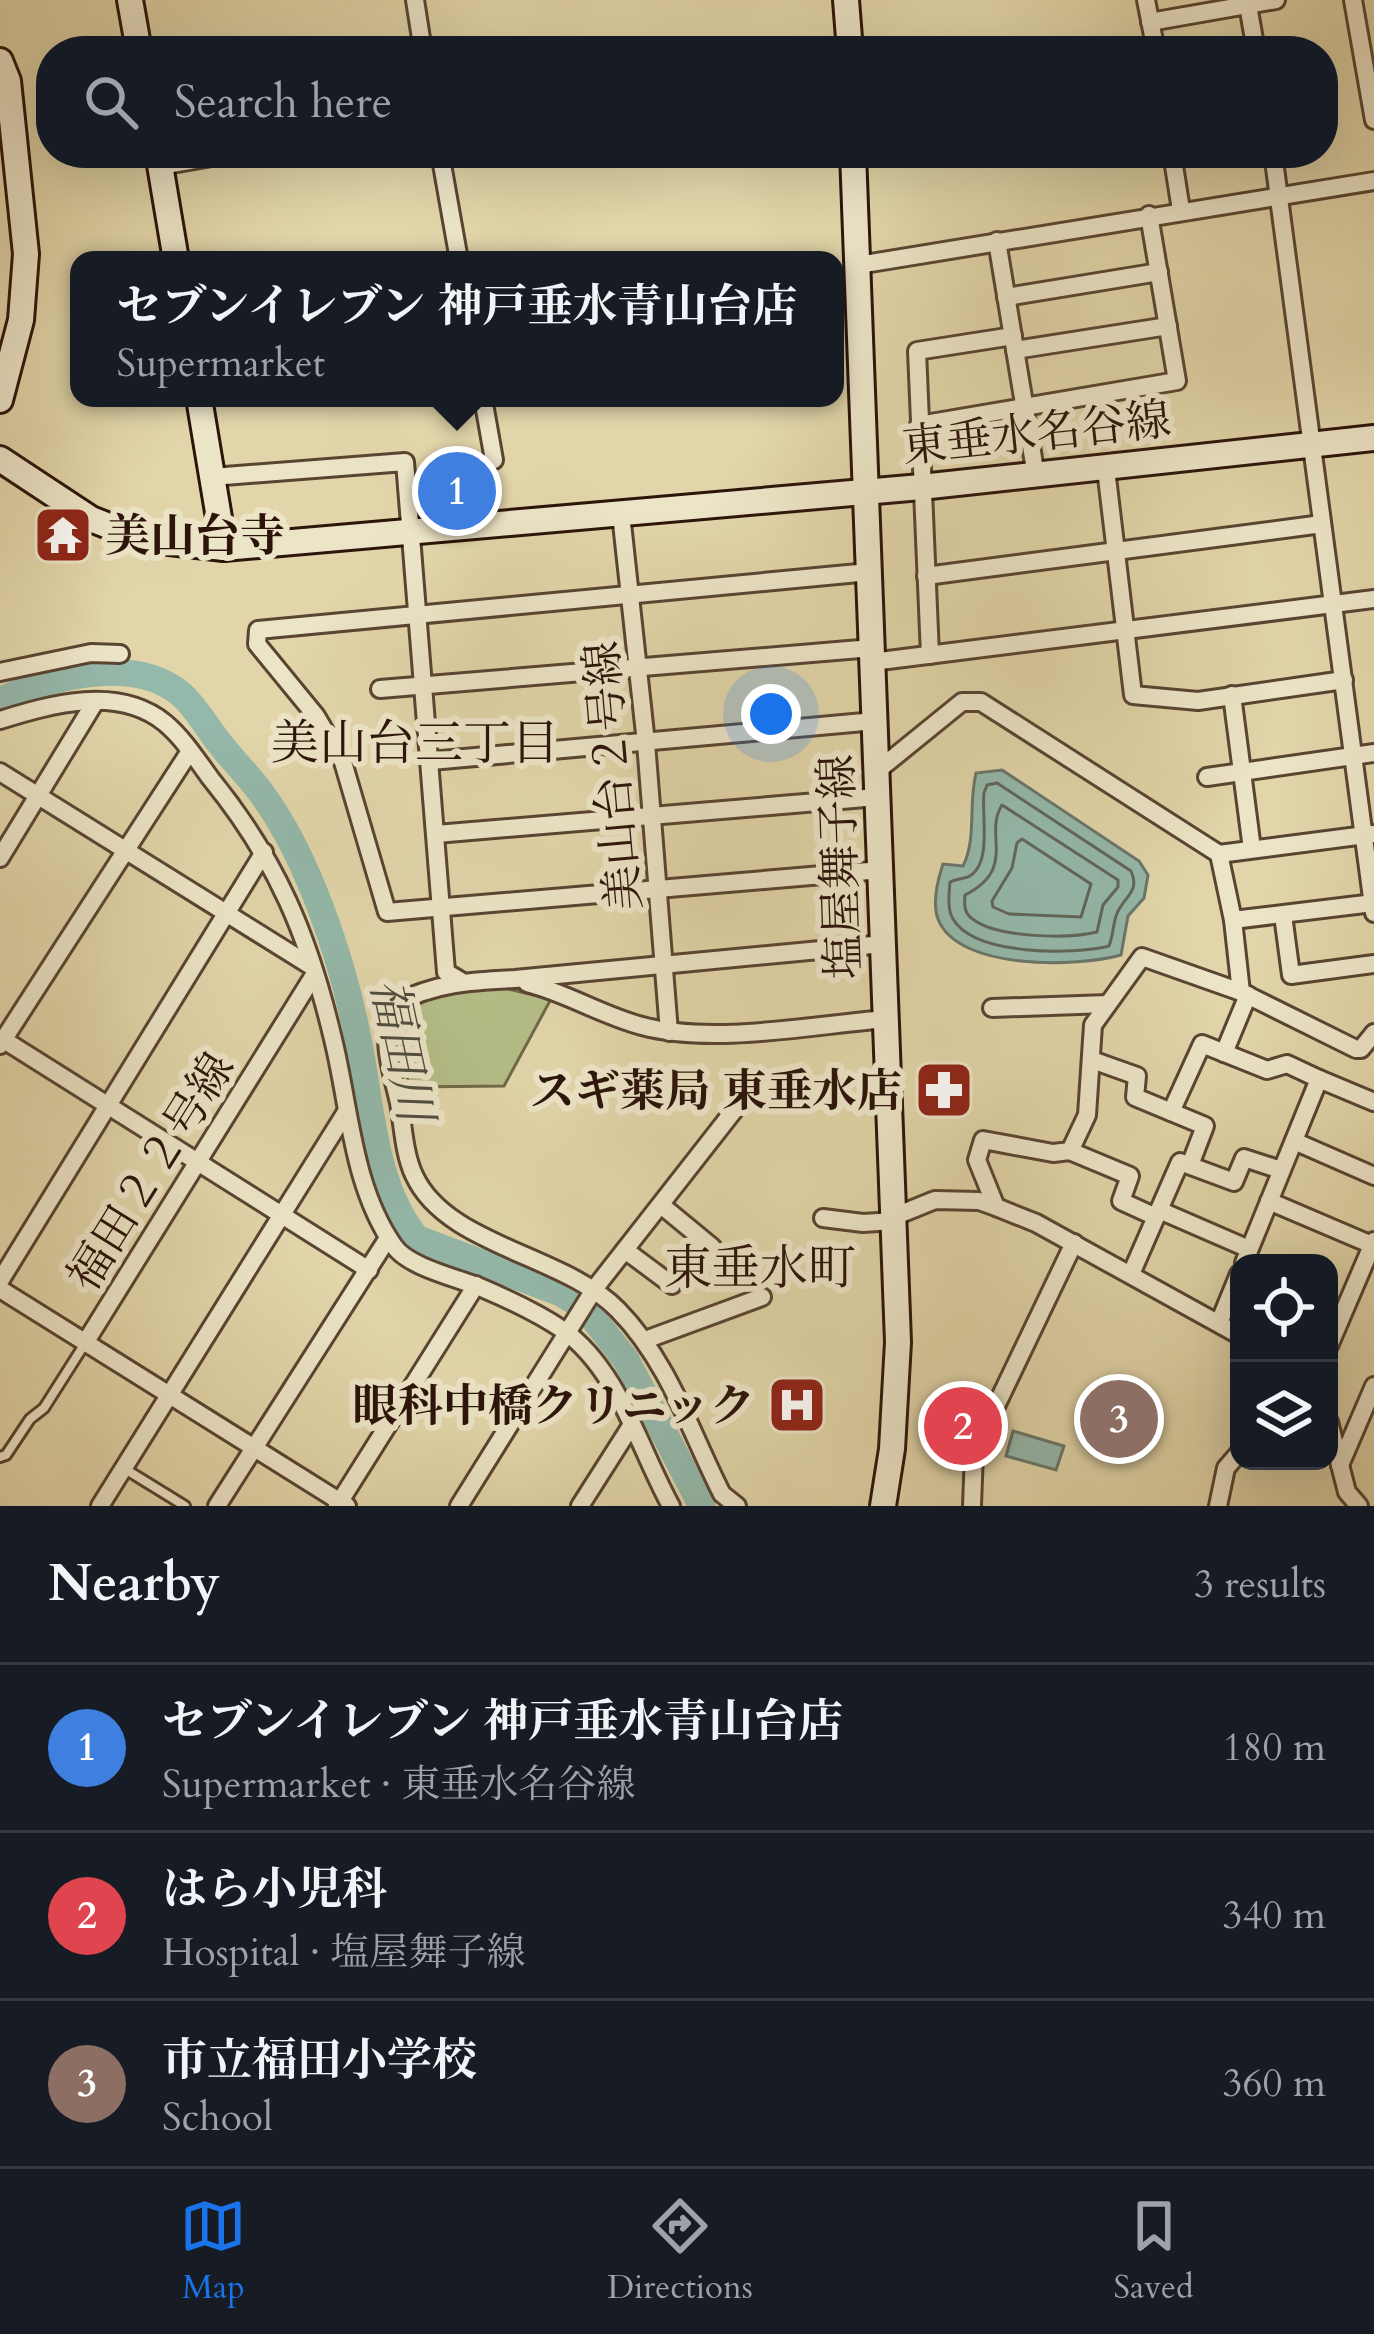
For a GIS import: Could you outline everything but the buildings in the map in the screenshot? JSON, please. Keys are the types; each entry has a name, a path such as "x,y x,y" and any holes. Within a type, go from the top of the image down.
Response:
{"street":[{"path":"130,0 137,36"},
{"path":"415,0 421,36"},
{"path":"843,36 846,0"},
{"path":"1146,0 1153,36"},
{"path":"1150,22 1216,5 1276,0"},
{"path":"1353,0 1368,55 1374,120"},
{"path":"1248,5 1253,36"},
{"path":"0,61 8,81 26,254 21,320 0,400"},
{"path":"161,168 174,251"},
{"path":"443,168 457,251"},
{"name":"塩屋舞子線","path":"854,168 898,1381 883,1506"},
{"path":"1174,168 1180,210"},
{"path":"1275,168 1354,756 1369,835 1374,913"},
{"path":"858,265 1374,181"},
{"path":"919,425 1177,381 1149,215"},
{"path":"997,242 1036,476"},
{"path":"1006,297 1159,272"},
{"path":"930,655 917,351 1168,326"},
{"path":"200,407 224,548"},
{"path":"485,407 494,460"},
{"name":"東垂水名谷線","path":"0,459 91,520 142,539 224,548 921,487 1374,439"},
{"path":"212,477 405,462 446,972 461,981"},
{"path":"1106,469 1133,695 1198,701 1344,680"},
{"name":"美山台２号線","path":"621,514 646,743 669,1032"},
{"path":"926,576 1322,524"},
{"path":"869,572 258,630 257,644 316,716 343,762 387,912 881,870"},
{"path":"380,689 639,668 930,655 1374,598"},
{"path":"2,667 91,653 121,654"},
{"path":"1232,695 1252,849"},
{"path":"0,858 95,702"},
{"path":"0,720 43,707 95,702 142,708 167,724 275,868 333,1040 367,1191 388,1238 407,1260 531,1310 567,1333 595,1361 671,1506"},
{"path":"436,834 652,818 877,784 962,702 981,703 1219,854 1369,835"},
{"path":"431,760 875,721"},
{"path":"190,751 2,1043 370,1270"},
{"path":"1207,777 1374,753"},
{"path":"0,772 313,971"},
{"path":"264,851 0,1285 342,1504 476,1286"},
{"path":"1219,854 1244,994 1224,1053"},
{"path":"1234,920 1373,903"},
{"path":"1283,914 1291,975 1374,964"},
{"path":"737,1506 722,1494 645,1340 595,1288 465,1226 431,1202 413,1173 384,1032 394,1004 423,989 461,981 884,944"},
{"path":"1070,1151 1087,1115 1093,1025 1142,957 1244,994 1355,1049 1361,1049 1374,1033"},
{"name":"福田２２号線","path":"85,1343 313,971"},
{"path":"515,979 637,1025 669,1032 720,1033 886,1019"},
{"path":"992,1009 1108,1004"},
{"path":"1172,1112 1202,1044 1267,1070 1287,1064 1374,1102"},
{"path":"1092,1060 1137,1076 1135,1096 1204,1126 1190,1166"},
{"path":"1248,1254 1319,1079"},
{"path":"459,1506 595,1288 739,1104"},
{"path":"100,1506 346,1112"},
{"path":"997,1207 977,1160 983,1140 1053,1153 1070,1151 1130,1176 1121,1201 1157,1213 1231,1254"},
{"path":"1294,1141 1374,1176"},
{"path":"1130,1274 1180,1162 1234,1182 1244,1158 1281,1170"},
{"path":"823,1218 862,1223 893,1219 935,1200 979,1201 1074,1243 1230,1330"},
{"path":"1269,1201 1373,1243 1338,1302"},
{"path":"661,1205 712,1247"},
{"path":"217,1506 388,1238"},
{"path":"972,1506 974,1452 1074,1243"},
{"path":"625,1250 672,1285"},
{"path":"645,1340 762,1297"},
{"path":"1219,1323 1230,1297"},
{"path":"1339,1466 1374,1386"},
{"path":"580,1506 631,1426"},
{"path":"1338,1462 1347,1492 1359,1506"},
{"path":"1218,1506 1230,1463"}],"lane":[{"name":"福田２２号線","path":"0,1457 29,1419 44,1408 85,1343"},
{"path":"124,1468 185,1506"}],"green space":[{"path":"499,987 551,999 504,1086 409,1087 397,1020 430,995"}],"water":[{"path":"1002,770 1139,861 1148,875 1144,898 1128,916 1121,955 1049,963 993,956 950,936 938,919 936,899 943,864 963,866 967,855 976,773"},
{"path":"1013,1431 1064,1446 1056,1470 1006,1456"}],"waterway":[{"name":"福田川","path":"0,701 67,677 117,672 163,682 182,695 262,794 309,879 343,977 382,1168 401,1216 416,1238 563,1294 585,1308 626,1360 702,1506"}],"place":[{"name":"セブンイレブン 神戸垂水青山台店","path":"457,491"},
{"name":"美山台寺","path":"63,535"},
{"name":"スギ薬局 東垂水店","path":"944,1090"},
{"name":"眼科中橋クリニック","path":"797,1405"},
{"name":"市立福田小学校","path":"1119,1419"},
{"name":"はら小児科","path":"963,1426"}],"district":[{"name":"美山台三丁目","path":"415,742"},
{"name":"東垂水町","path":"760,1267"}]}
